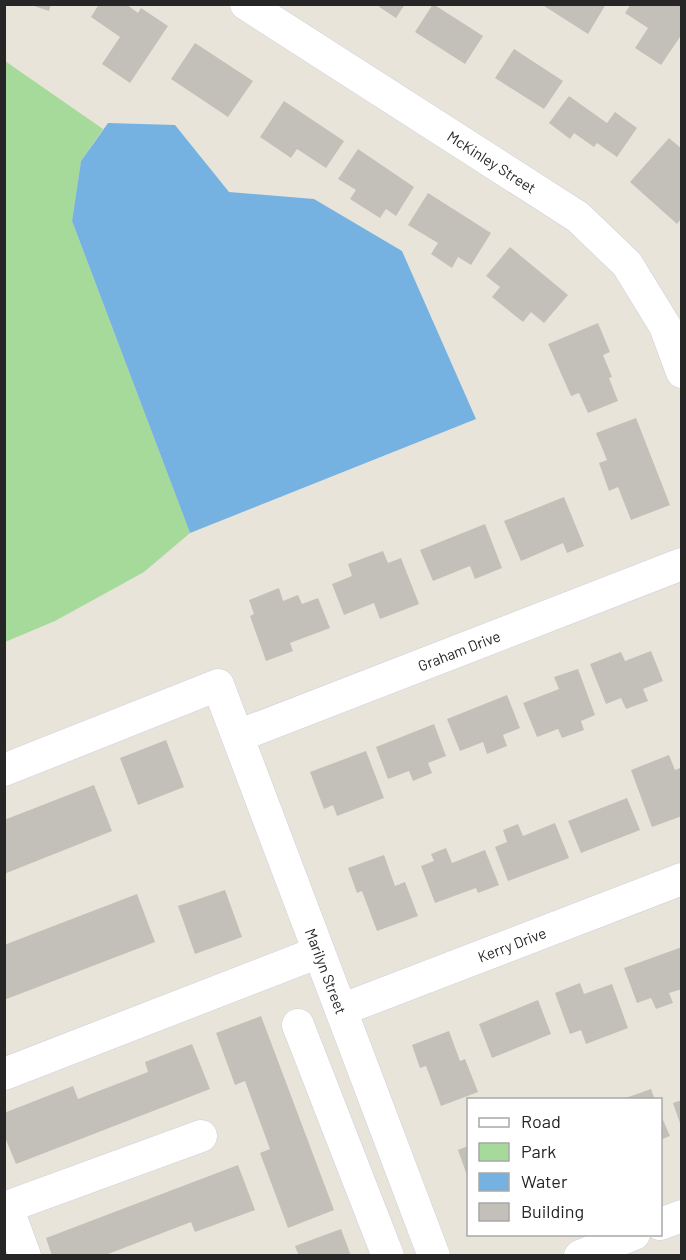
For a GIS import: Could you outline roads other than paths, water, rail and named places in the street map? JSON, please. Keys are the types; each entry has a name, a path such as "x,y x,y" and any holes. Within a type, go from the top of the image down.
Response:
{"street":[{"name":"McKinley Street","path":"246,4 578,217 627,264 665,326 681,372"},
{"name":"Graham Drive","path":"238,735 681,564"},
{"name":"Marilyn Street","path":"4,770 218,685 434,1256"},
{"name":"Kerry Drive","path":"341,1010 681,879"},
{"path":"4,1074 319,952"},
{"path":"298,1025 388,1256"},
{"path":"26,1256 6,1208 201,1136"},
{"path":"662,1223 681,1216"},
{"path":"580,1256 629,1236"}],"water":[{"path":"108,123 175,125 229,192 314,199 402,251 476,419 190,533 72,221 81,161"}]}
